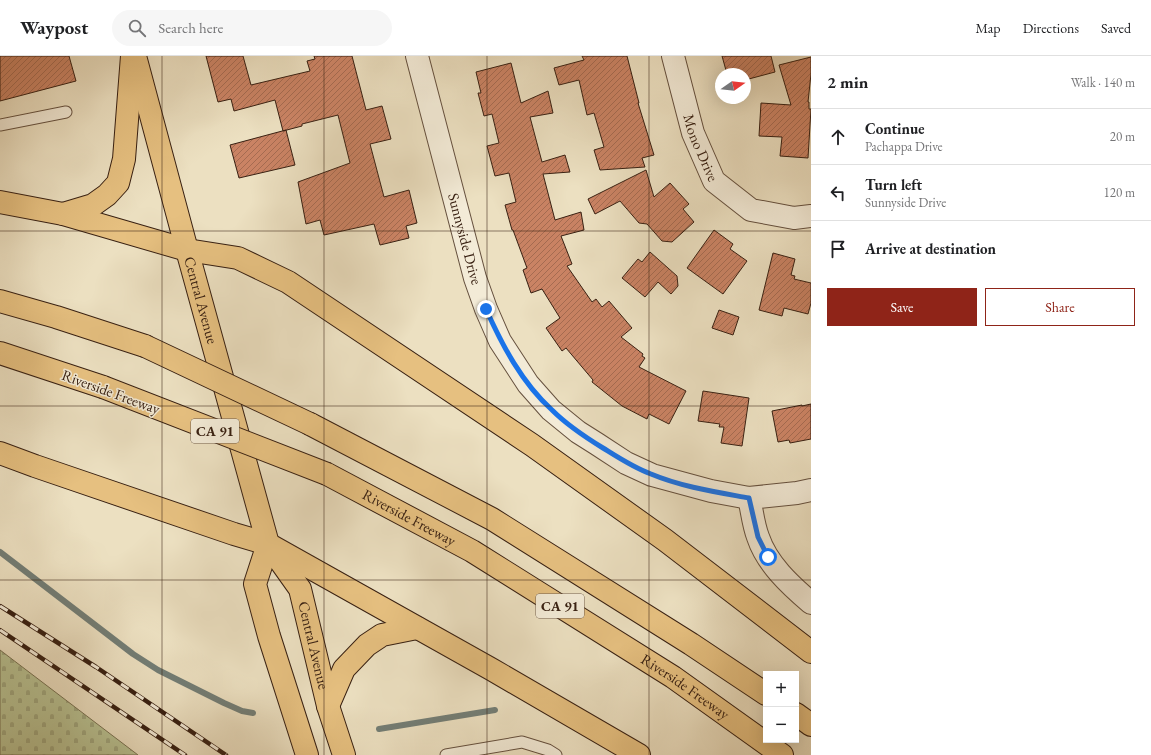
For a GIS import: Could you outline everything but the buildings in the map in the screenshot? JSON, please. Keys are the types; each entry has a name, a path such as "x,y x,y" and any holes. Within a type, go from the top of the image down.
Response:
{"main road":[{"path":"63,214 93,205 107,195 118,183 124,159 134,56"},
{"name":"Central Avenue","path":"134,56 186,250 268,544 300,589 328,706 344,755"},
{"path":"0,202 63,214 186,250 238,258 288,282 532,445 665,540 811,652"},
{"name":"CA 91","path":"0,301 56,317 145,346 310,424 492,518 691,644 763,692"},
{"name":"Riverside Freeway","path":"0,353 103,387 327,474 472,551 673,677 782,755"},
{"path":"0,453 234,534 268,544 491,669 639,755"},
{"path":"268,544 255,584 269,636 307,755"},
{"path":"328,706 344,669 367,645 382,635 417,628"},
{"path":"799,716 811,724"}],"street":[{"name":"Sunnyside Drive","path":"417,56 473,271 486,309 500,341 528,384 551,410 578,432 626,463 652,475 711,491 749,498 811,490"},
{"name":"Mono Drive","path":"673,56 693,133 714,181 751,210 794,218 811,216"},
{"path":"749,498 758,537 768,557 786,582 811,603"}],"lane":[{"path":"0,126 66,112"},
{"path":"446,755 522,742 548,750 556,755"}],"green space":[{"path":"0,650 138,755 0,755"}],"waterway":[{"path":"0,552 133,654 158,670 224,703 242,711 253,713"},
{"path":"379,729 495,710"}],"railway":[{"path":"0,606 96,667 226,755"},
{"path":"0,630 185,755"}],"route":[{"path":"486,309 500,341 528,384 551,410 578,432 626,463 652,475 711,491 749,498 758,537 768,557"}]}
